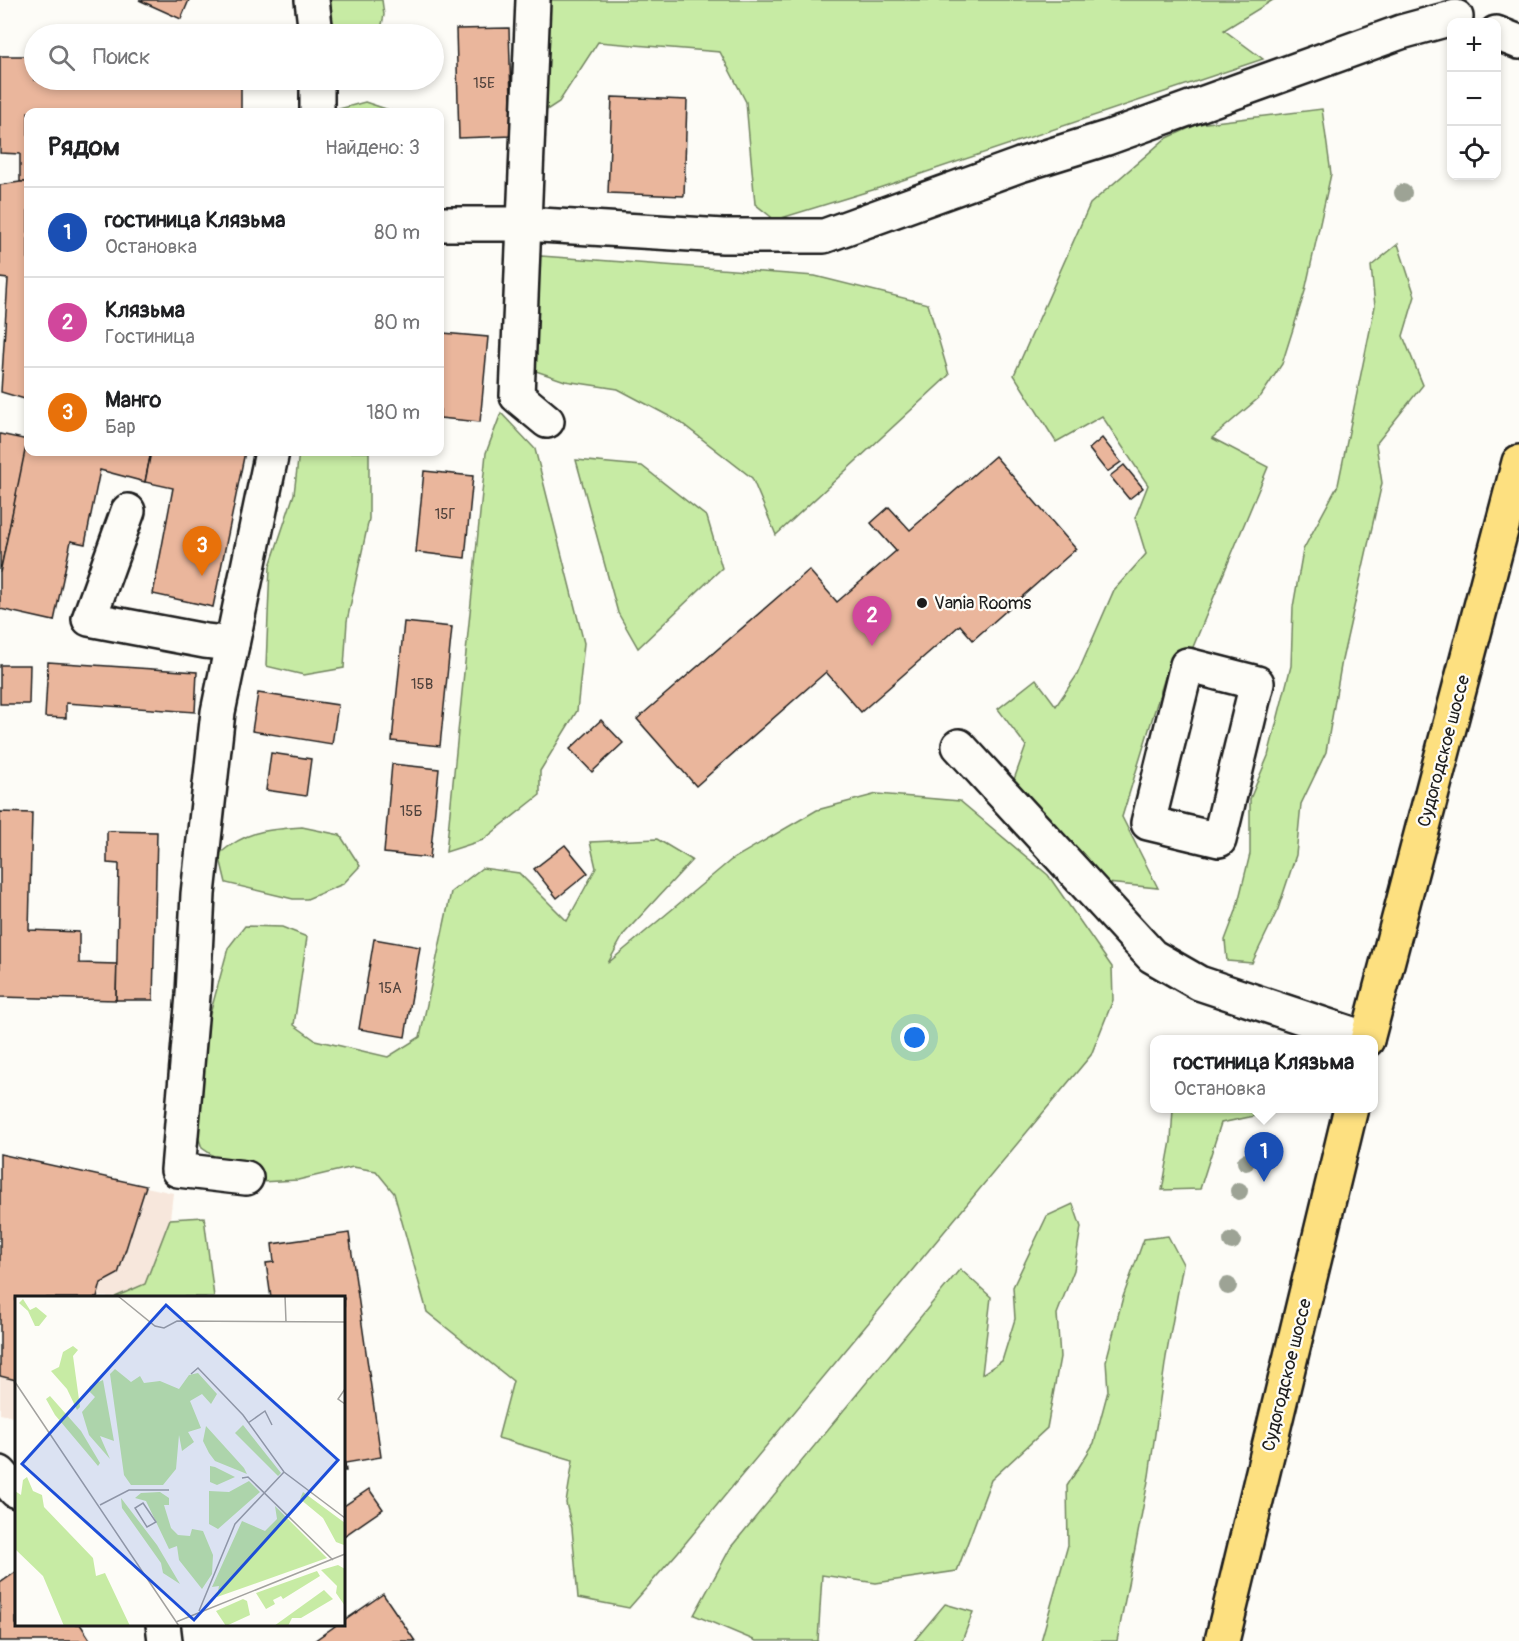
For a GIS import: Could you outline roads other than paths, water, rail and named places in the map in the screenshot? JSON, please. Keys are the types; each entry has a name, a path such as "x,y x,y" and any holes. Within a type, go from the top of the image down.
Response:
{"main road":[{"name":"Судогодское шоссе","path":"1368,1035 1519,462"},
{"name":"Судогодское шоссе","path":"1222,1641 1350,1113"}],"street":[{"path":"312,0 315,24"},
{"path":"533,0 517,396 547,421"},
{"path":"1421,0 1458,18"},
{"path":"444,224 524,224 723,236 824,236 1020,165 1107,138 1401,32 1447,23"},
{"path":"1501,35 1519,42"},
{"path":"317,90 317,108"},
{"path":"246,1178 178,1170 193,995 197,903 218,712 271,456"},
{"path":"128,511 89,619 232,644"},
{"path":"1187,665 1257,683 1219,840 1148,823 1187,665"},
{"path":"959,746 1152,956 1199,983 1355,1035"},
{"path":"0,1473 15,1490"},
{"path":"163,1626 165,1641"}],"place":[{"name":"Манго","path":"202,576"},
{"name":"Vania Rooms","path":"922,603"},
{"name":"Клязьма","path":"872,646"},
{"name":"гостиница Клязьма","path":"1264,1182"}]}
